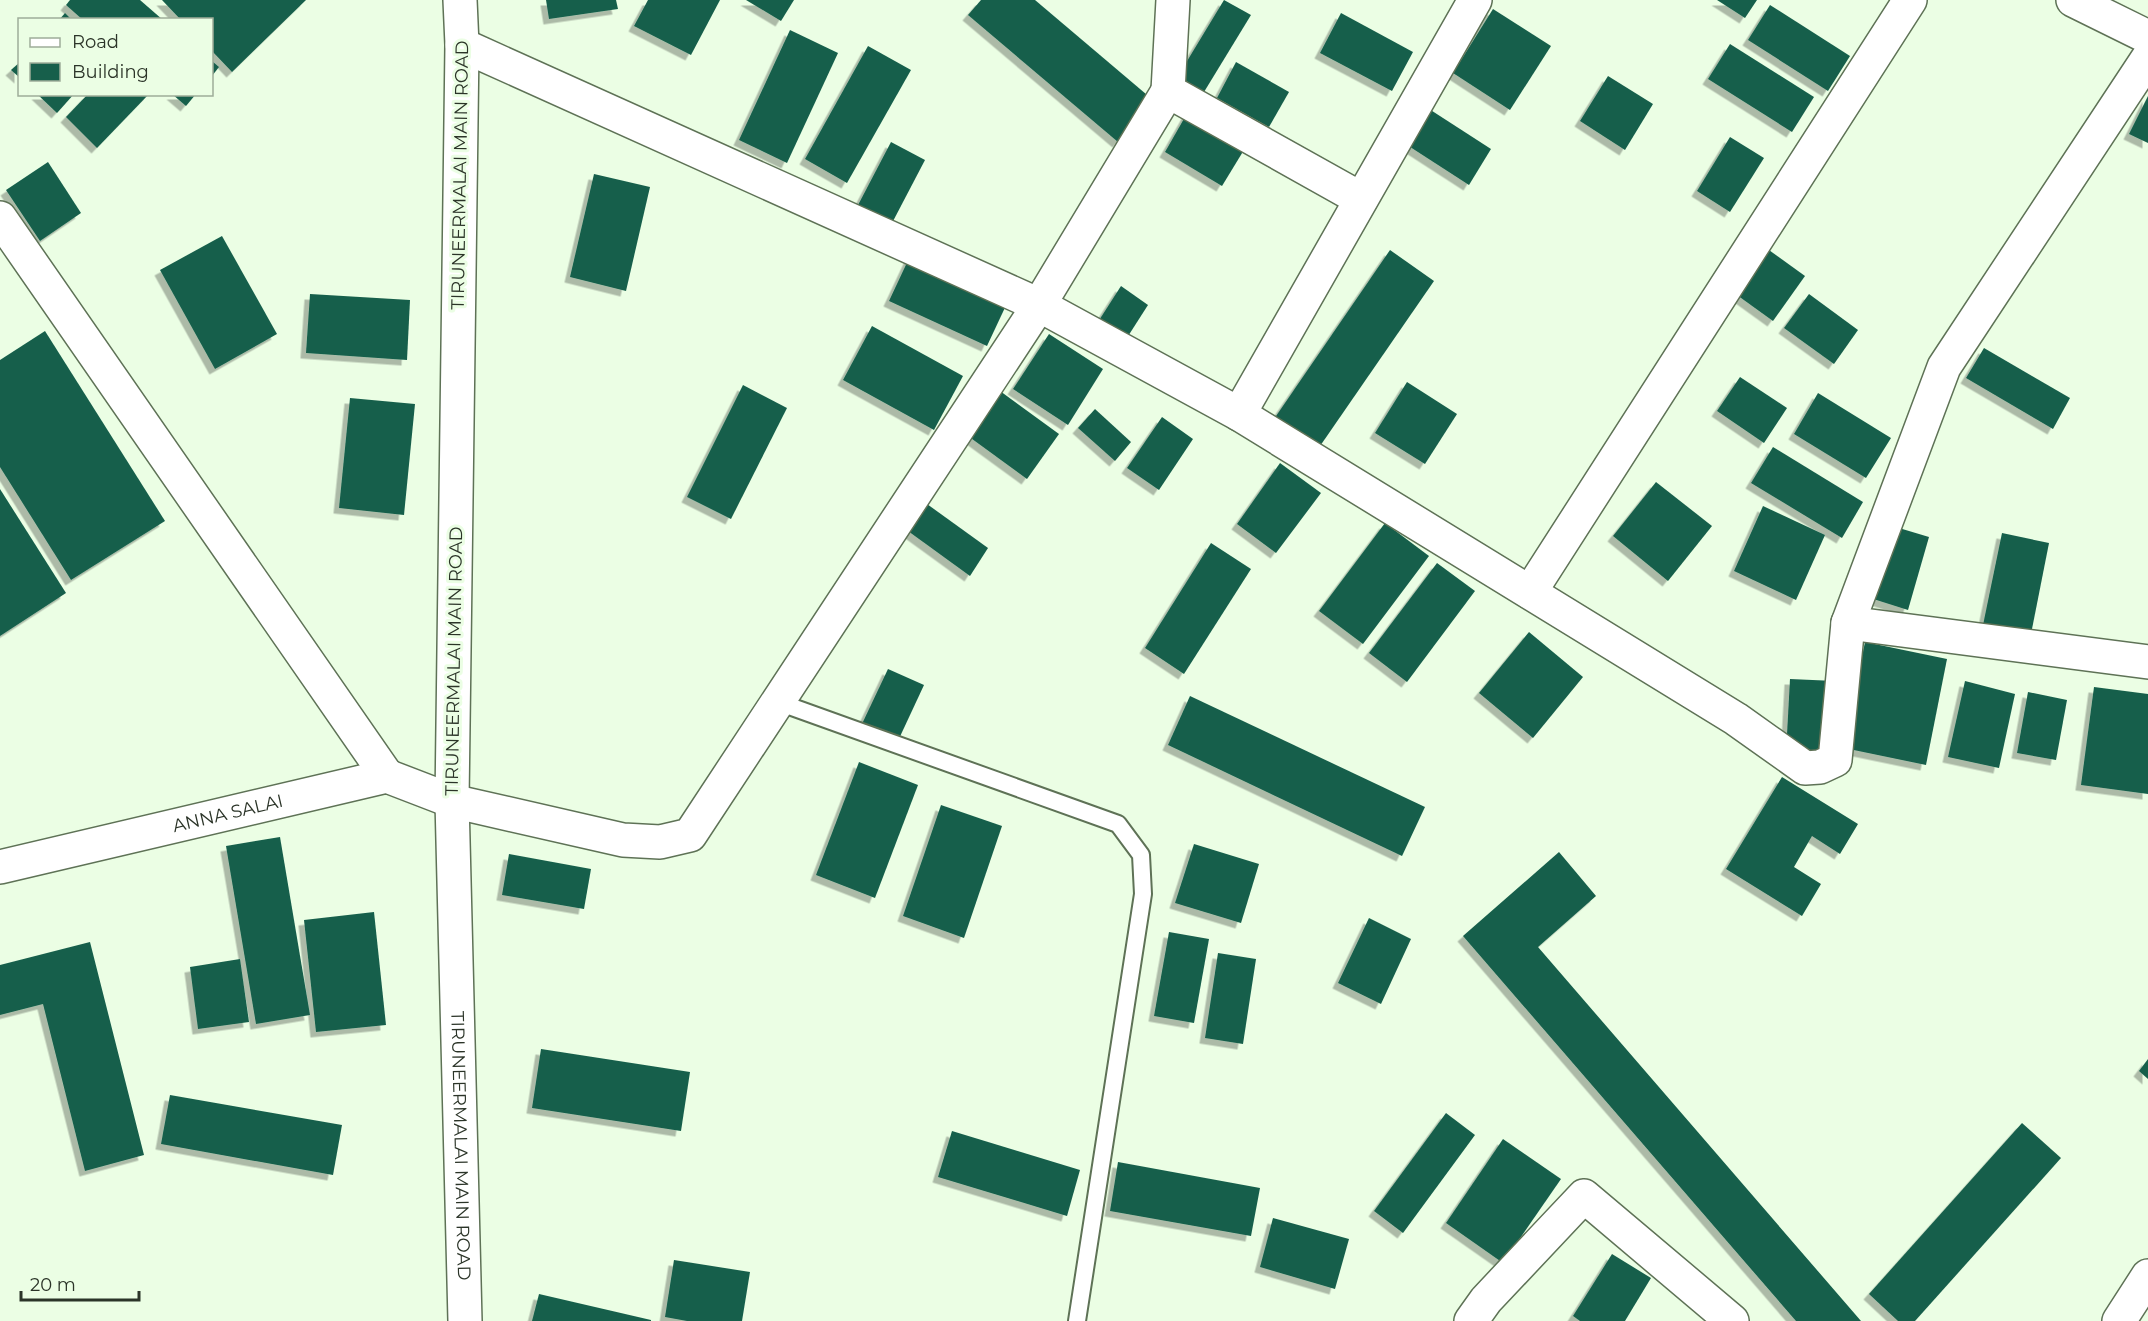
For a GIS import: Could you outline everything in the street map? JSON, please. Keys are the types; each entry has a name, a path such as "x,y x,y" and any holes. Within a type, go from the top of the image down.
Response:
{"street":[{"name":"TIRUNEERMALAI MAIN ROAD","path":"460,0 462,45 452,801 465,1321"},
{"path":"0,218 387,776 452,801 623,840 660,842 690,836 1039,305 1168,91 1173,0"},
{"path":"1239,414 1475,0"},
{"path":"1530,592 1910,0"},
{"path":"2073,0 2148,37"},
{"path":"462,45 1039,305 1239,414 1736,719 1805,768 1820,767 1834,760 1848,623 1944,367 2148,58"},
{"path":"1168,91 1361,199"},
{"path":"1848,623 2148,662"},
{"name":"ANNA SALAI","path":"0,867 387,776"},
{"path":"1471,1321 1486,1300 1584,1196 1732,1321"},
{"path":"2119,1321 2148,1276"}],"lane":[{"path":"778,702 1119,824 1141,855 1143,894 1077,1321"}],"building":[{"path":"70,0 140,0 161,18 81,18 66,5"},
{"path":"162,0 306,0 232,72 213,52 213,18 179,18"},
{"path":"546,0 616,0 618,9 549,19"},
{"path":"648,0 720,0 691,55 634,26"},
{"path":"746,0 794,0 781,21"},
{"path":"981,0 1035,0 1153,100 1118,142 968,15"},
{"path":"1224,0 1251,15 1204,92 1178,76"},
{"path":"1717,0 1757,0 1745,18"},
{"path":"1770,5 1850,56 1828,91 1748,40"},
{"path":"1493,9 1551,46 1510,110 1453,73"},
{"path":"65,13 70,18 61,18"},
{"path":"1341,13 1413,52 1392,91 1320,53"},
{"path":"790,30 838,53 787,163 739,140"},
{"path":"1730,44 1814,97 1792,132 1708,79"},
{"path":"868,46 911,70 847,183 805,159"},
{"path":"213,62 219,67 213,75"},
{"path":"1236,62 1289,92 1269,127 1217,98"},
{"path":"18,64 18,76 11,70"},
{"path":"1608,76 1653,104 1625,150 1580,121"},
{"path":"39,96 72,96 57,113"},
{"path":"86,96 147,96 97,148 66,117"},
{"path":"174,96 194,96 186,106"},
{"path":"2148,96 2148,143 2129,134"},
{"path":"1426,107 1491,149 1469,185 1404,143"},
{"path":"1189,110 1247,145 1222,186 1165,152"},
{"path":"1730,137 1764,158 1730,212 1697,191"},
{"path":"891,142 925,160 891,225 857,207"},
{"path":"48,162 81,213 40,241 6,190"},
{"path":"594,174 650,187 626,291 570,277"},
{"path":"222,236 277,334 215,369 160,270"},
{"path":"1762,245 1805,276 1773,321 1730,290"},
{"path":"1390,250 1434,281 1318,449 1274,419"},
{"path":"911,254 1009,299 987,346 889,301"},
{"path":"1121,286 1148,305 1123,344 1096,325"},
{"path":"310,294 410,300 407,360 306,353"},
{"path":"1809,294 1858,330 1834,364 1784,328"},
{"path":"872,326 963,376 934,430 843,380"},
{"path":"45,331 165,521 71,580 0,467 0,360"},
{"path":"1049,334 1103,369 1068,425 1013,389"},
{"path":"1984,348 2070,398 2053,429 1966,378"},
{"path":"1740,377 1787,408 1764,443 1717,411"},
{"path":"1407,382 1457,414 1425,464 1375,433"},
{"path":"743,385 787,408 731,519 687,497"},
{"path":"1000,391 1059,434 1027,479 968,436"},
{"path":"1818,393 1891,438 1866,478 1794,434"},
{"path":"350,398 415,404 404,515 339,508"},
{"path":"1095,409 1131,442 1115,461 1078,428"},
{"path":"1162,417 1193,439 1159,490 1127,468"},
{"path":"1773,447 1863,502 1842,538 1751,483"},
{"path":"1280,463 1321,493 1276,553 1237,524"},
{"path":"1656,482 1712,526 1668,581 1613,536"},
{"path":"0,489 66,593 0,636"},
{"path":"927,504 988,548 970,576 908,531"},
{"path":"1763,506 1825,535 1796,600 1734,571"},
{"path":"1385,523 1429,556 1363,644 1319,611"},
{"path":"1889,525 1929,537 1908,610 1867,597"},
{"path":"2002,533 2049,543 2031,634 1983,625"},
{"path":"1211,543 1251,569 1184,674 1145,648"},
{"path":"1437,563 1475,591 1407,682 1369,653"},
{"path":"1529,632 1583,677 1533,738 1479,693"},
{"path":"1865,642 1947,659 1926,765 1844,748"},
{"path":"888,669 924,685 897,743 861,726"},
{"path":"1790,679 1835,681 1831,755 1786,753"},
{"path":"1965,681 2015,694 1999,768 1948,757"},
{"path":"2094,687 2148,694 2148,794 2081,785"},
{"path":"2028,692 2067,700 2056,760 2017,753"},
{"path":"1190,696 1425,807 1402,856 1168,745"},
{"path":"859,762 918,785 875,898 816,875"},
{"path":"1782,777 1858,824 1840,854 1812,836 1794,867 1821,884 1802,916 1726,869"},
{"path":"941,805 1002,826 964,938 903,916"},
{"path":"280,837 310,1015 256,1024 226,846"},
{"path":"1194,844 1259,864 1241,923 1175,903"},
{"path":"1559,852 1596,896 1538,947 1861,1321 1796,1321 1463,936"},
{"path":"509,854 591,869 584,909 502,895"},
{"path":"374,912 386,1025 316,1032 304,920"},
{"path":"1369,918 1411,939 1381,1004 1338,983"},
{"path":"1169,932 1209,939 1194,1023 1154,1016"},
{"path":"90,942 144,1155 85,1171 43,1004 0,1015 0,965"},
{"path":"1218,953 1256,959 1243,1044 1205,1038"},
{"path":"240,959 249,1022 198,1029 190,967"},
{"path":"541,1049 690,1072 681,1131 532,1108"},
{"path":"2148,1059 2148,1079 2139,1071"},
{"path":"170,1095 342,1125 333,1175 161,1144"},
{"path":"1446,1113 1475,1135 1403,1233 1374,1211"},
{"path":"2022,1123 2061,1158 1915,1321 1898,1321 1869,1294"},
{"path":"952,1131 1080,1170 1067,1216 938,1177"},
{"path":"1503,1139 1561,1179 1503,1263 1446,1223"},
{"path":"1118,1162 1260,1188 1251,1236 1110,1211"},
{"path":"1273,1218 1349,1239 1335,1289 1260,1267"},
{"path":"1612,1254 1651,1278 1625,1321 1580,1321 1573,1316"},
{"path":"674,1260 750,1272 742,1321 687,1321 665,1317"},
{"path":"539,1294 651,1320 651,1321 532,1321"}]}
